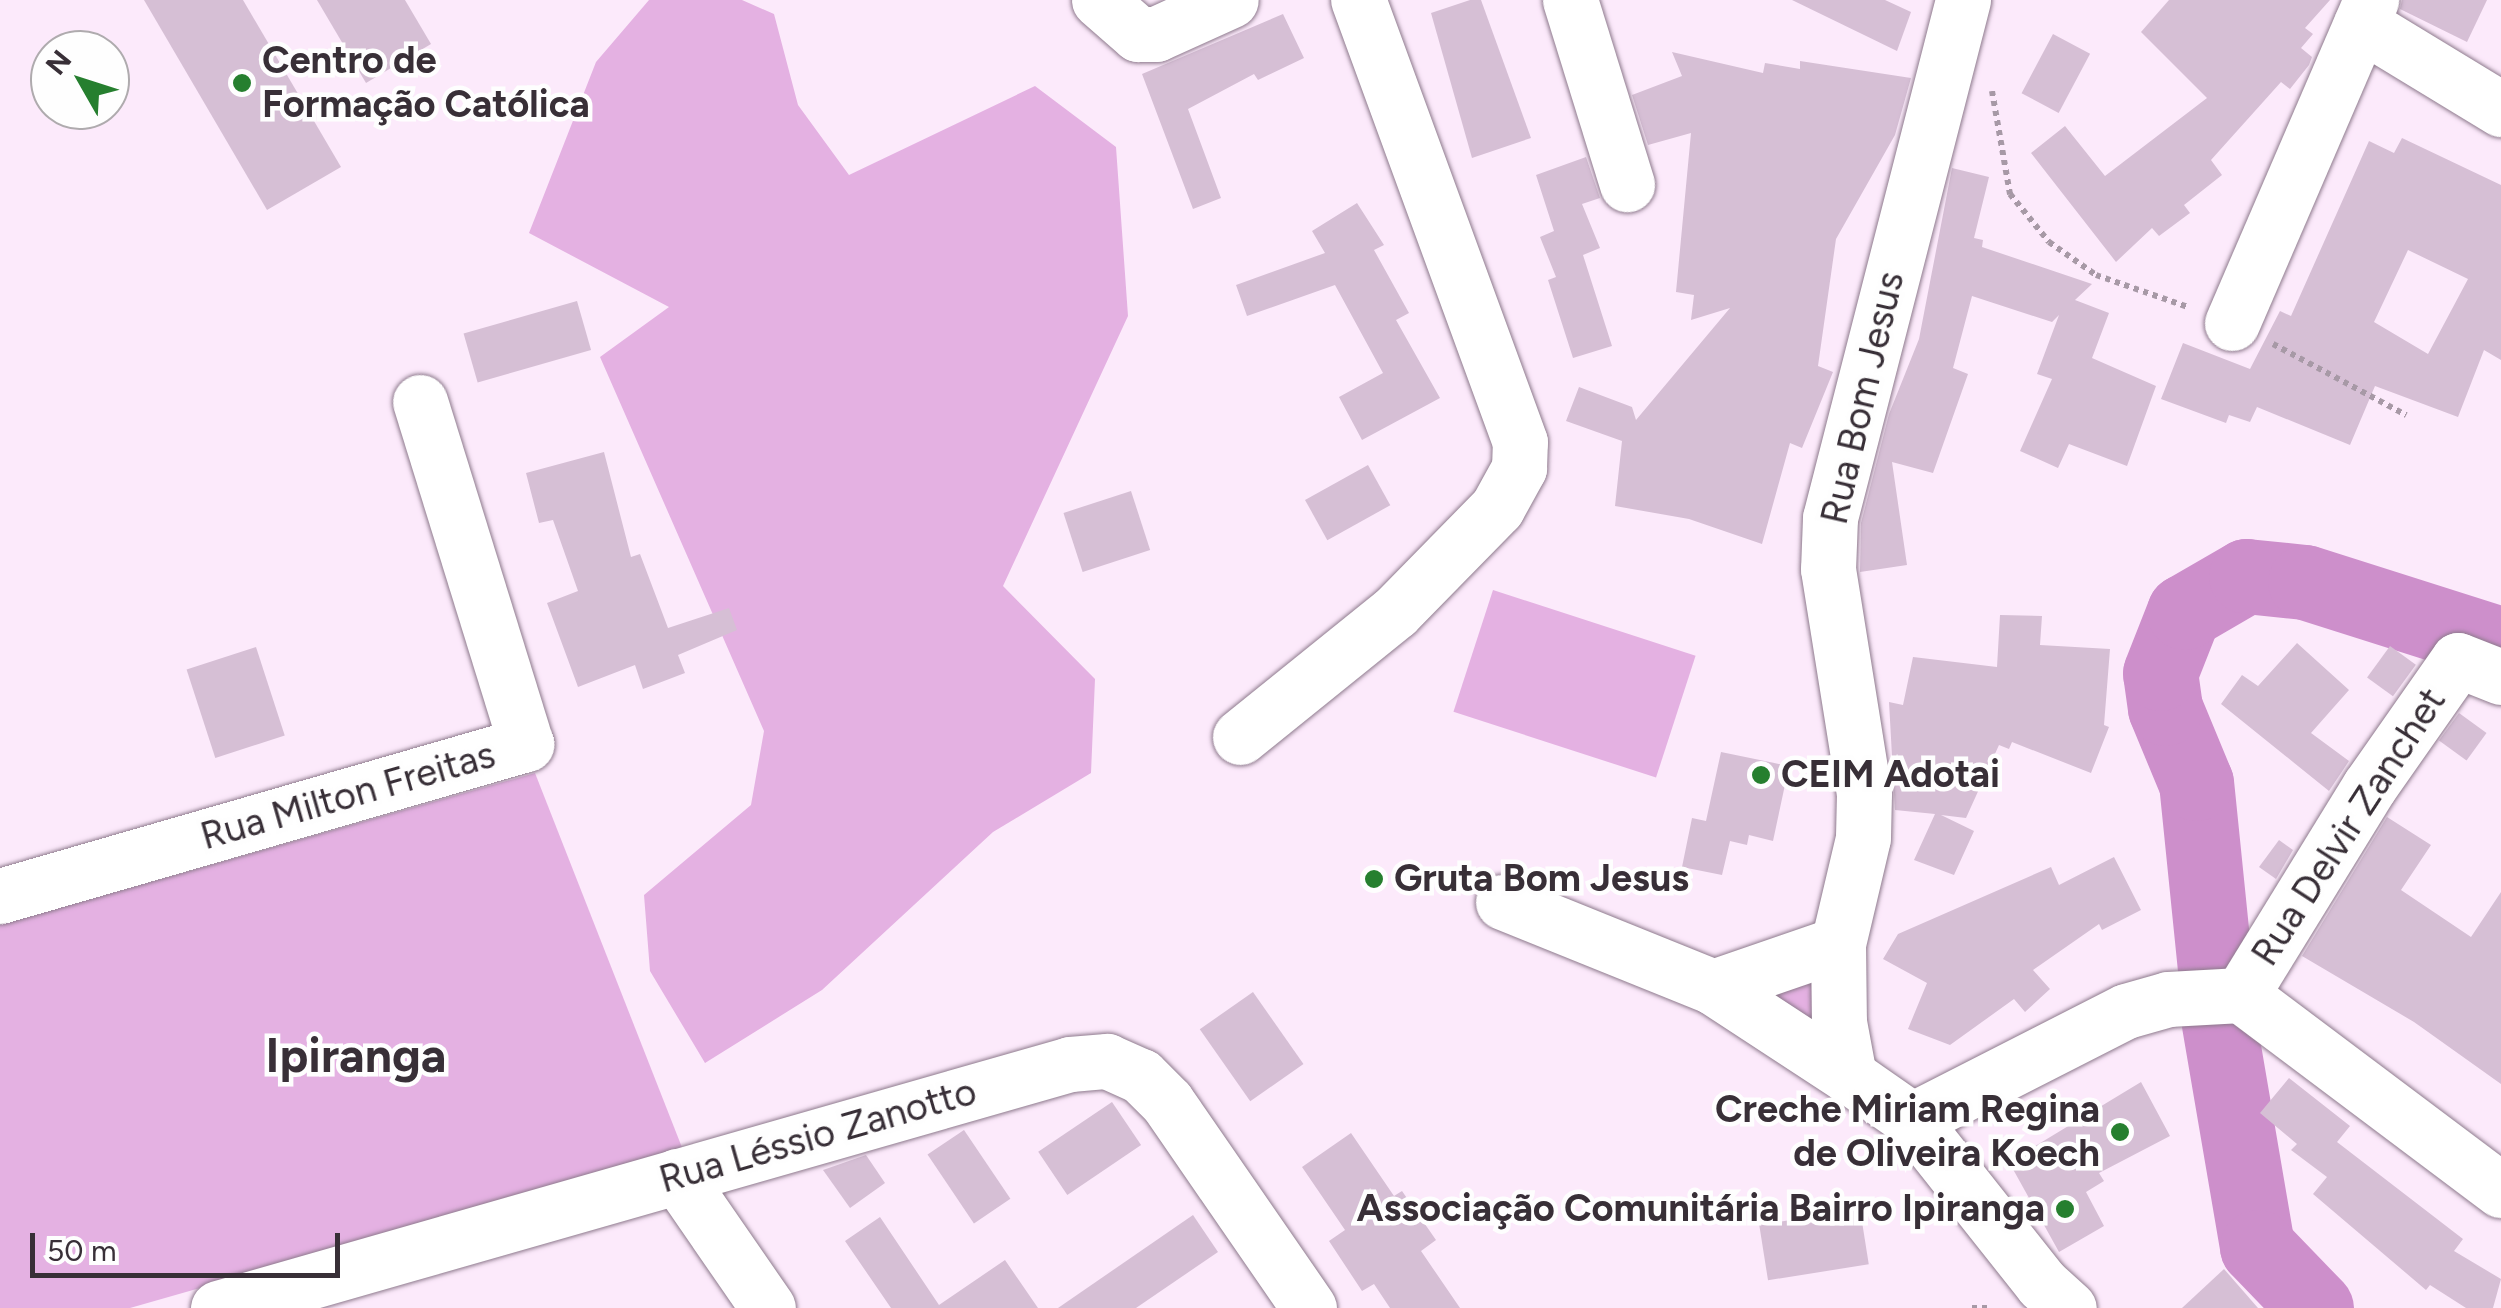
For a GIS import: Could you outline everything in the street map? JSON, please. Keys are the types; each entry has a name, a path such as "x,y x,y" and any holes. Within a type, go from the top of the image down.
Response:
{"street":[{"path":"1099,0 1138,34 1156,34 1231,0"},
{"path":"1240,738 1395,612 1498,508 1518,468 1520,442 1358,0"},
{"path":"1570,0 1627,184"},
{"name":"Rua Bom Jesus","path":"1849,1076 1839,1022 1838,944 1863,838 1864,793 1828,568 1830,518 1963,0"},
{"path":"2232,323 2366,12 2501,109"},
{"name":"Rua Milton Freitas","path":"0,896 526,744 420,402"},
{"name":"Rua Delvir Zanchet","path":"2241,994 2368,787 2480,668"},
{"path":"1503,902 1713,987 1912,1120 2042,1284 2069,1308"},
{"path":"1713,987 1838,944"},
{"path":"1912,1120 2126,1011 2168,999 2241,994 2501,1190"},
{"name":"Rua Léssio Zanotto","path":"226,1307 1070,1064 1108,1060 1140,1076 1166,1102 1309,1308"},
{"path":"677,1176 768,1308"}],"path":[{"path":"1990,79 2010,194 2048,242 2096,275 2232,323 2406,415"},
{"path":"1972,1308 1987,1308"}],"shaded area":[{"path":"649,0 742,0 774,14 798,105 849,175 1035,86 1116,147 1128,316 1003,586 1095,679 1091,773 993,832 822,990 705,1063 650,971 644,895 751,805 764,731 600,357 669,307 529,233 596,62"},
{"path":"1493,590 1696,656 1656,778 1453,712"},
{"path":"535,773 683,1150 130,1308 0,1308 0,925"},
{"path":"1823,961 1826,1050 1741,996"}],"building":[{"name":"Centro de Formação Católica","path":"144,0 243,0 341,167 267,210"},
{"name":"Centro de Formação Católica","path":"317,0 405,0 431,44 366,83"},
{"path":"1481,0 1531,138 1472,158 1431,13"},
{"path":"1792,0 1885,0 1911,12 1897,51"},
{"path":"2169,0 2330,0 2305,28 2313,34 2301,48 2312,57 2309,65 2290,89 2281,82 2211,160 2222,175 2184,205 2190,213 2159,236 2152,228 2116,262 2031,153 2065,126 2105,176 2207,98 2141,32"},
{"path":"2402,0 2487,0 2467,42 2400,9"},
{"path":"1283,14 1304,58 1258,80 1254,74 1188,109 1221,198 1193,209 1142,74"},
{"path":"2053,34 2090,54 2059,113 2022,93"},
{"path":"1672,52 1763,73 1765,63 1800,69 1800,61 1911,78 1895,135 1836,239 1818,366 1833,372 1802,448 1790,443 1762,544 1689,519 1615,506 1622,441 1566,421 1579,387 1632,407 1636,420 1730,308 1691,320 1694,295 1676,292 1691,133 1648,145 1632,95 1682,76"},
{"path":"2402,138 2501,185 2501,360 2484,350 2458,417 2375,386 2350,445 2257,407 2250,422 2229,415 2226,423 2161,399 2183,343 2250,369 2280,311 2291,316 2369,141 2394,153","holes":["2408,250 2468,279 2428,354 2374,322"]},
{"path":"1586,157 1600,198 1582,204 1600,248 1583,255 1612,346 1573,358 1548,280 1556,277 1540,237 1554,231 1536,175"},
{"path":"1952,168 1989,177 1974,238 1983,240 1982,247 2092,284 2075,300 2109,313 2092,358 2156,386 2127,466 2069,444 2058,468 2020,451 2052,379 2037,374 2059,315 2052,322 1972,296 1953,368 1968,374 1933,473 1892,462 1907,565 1860,572 1861,523 1889,414 1919,339"},
{"path":"1357,203 1384,245 1374,250 1409,313 1396,320 1440,398 1362,440 1339,397 1383,373 1335,285 1247,316 1236,285 1325,253 1312,231"},
{"path":"577,301 591,350 478,383 464,334"},
{"path":"604,452 631,557 640,554 668,628 729,608 737,630 678,655 685,673 643,689 635,665 578,687 547,603 578,591 553,520 539,523 526,473"},
{"path":"1368,465 1390,505 1327,540 1305,500"},
{"path":"1131,491 1150,550 1083,572 1063,513"},
{"path":"2000,615 2042,616 2040,645 2110,649 2104,725 2109,727 2091,773 2012,742 2009,749 1999,745 1966,818 1941,815 1974,831 1954,875 1914,860 1935,814 1895,810 1889,702 1903,705 1913,657 1997,667"},
{"path":"2297,643 2349,690 2311,733 2349,761 2329,791 2221,704 2242,675 2258,686"},
{"path":"2390,646 2416,665 2393,696 2367,678"},
{"path":"256,647 285,735 215,758 187,670"},
{"path":"2459,713 2487,733 2467,760 2439,741"},
{"path":"1721,752 1789,766 1773,841 1749,835 1747,845 1730,841 1722,875 1682,867 1692,818 1706,821"},
{"path":"2387,817 2431,845 2401,890 2471,937 2501,892 2501,1084 2414,1022 2302,956"},
{"path":"2279,840 2293,850 2276,879 2259,867"},
{"path":"2114,857 2141,910 2102,930 2099,924 2033,970 2050,989 2025,1012 2014,999 1950,1045 1908,1029 1927,983 1883,959 1898,934 2051,867 2059,885"},
{"path":"1253,992 1303,1064 1250,1101 1200,1029"},
{"path":"2289,1078 2350,1126 2337,1142 2463,1239 2454,1251 2501,1279 2493,1308 2466,1308 2430,1285 2426,1290 2313,1194 2327,1177 2291,1150 2297,1144 2260,1113"},
{"path":"2141,1082 2170,1136 2099,1173 2104,1181 2086,1192 2104,1226 2059,1252 2009,1162"},
{"path":"1112,1102 1141,1145 1067,1195 1038,1152"},
{"path":"964,1130 1010,1199 974,1223 928,1155"},
{"path":"1351,1133 1394,1196 1402,1191 1436,1240 1421,1251 1460,1308 1390,1308 1374,1284 1362,1291 1329,1241 1345,1230 1302,1167"},
{"path":"866,1155 885,1183 850,1208 823,1170"},
{"path":"1860,1209 1869,1264 1768,1280 1759,1225"},
{"path":"1193,1215 1218,1252 1136,1308 1058,1308"},
{"path":"880,1217 939,1305 1005,1260 1038,1308 891,1308 845,1241"},
{"path":"2224,1269 2258,1308 2182,1308"}],"waterway":[{"path":"2215,969 2196,783 2165,708 2160,673 2184,612 2246,576 2305,582 2501,644"},
{"path":"2219,1024 2257,1247 2316,1308"}],"place":[{"name":"Centro de Formação Católica","path":"242,83"},
{"name":"CEIM Adotai","path":"1761,775"},
{"name":"Gruta Bom Jesus","path":"1374,879"},
{"name":"Creche Miriam Regina de Oliveira Koech","path":"2120,1132"},
{"name":"Associação Comunitária Bairro Ipiranga","path":"2065,1209"}],"district":[{"name":"Ipiranga","path":"356,1056"}]}
